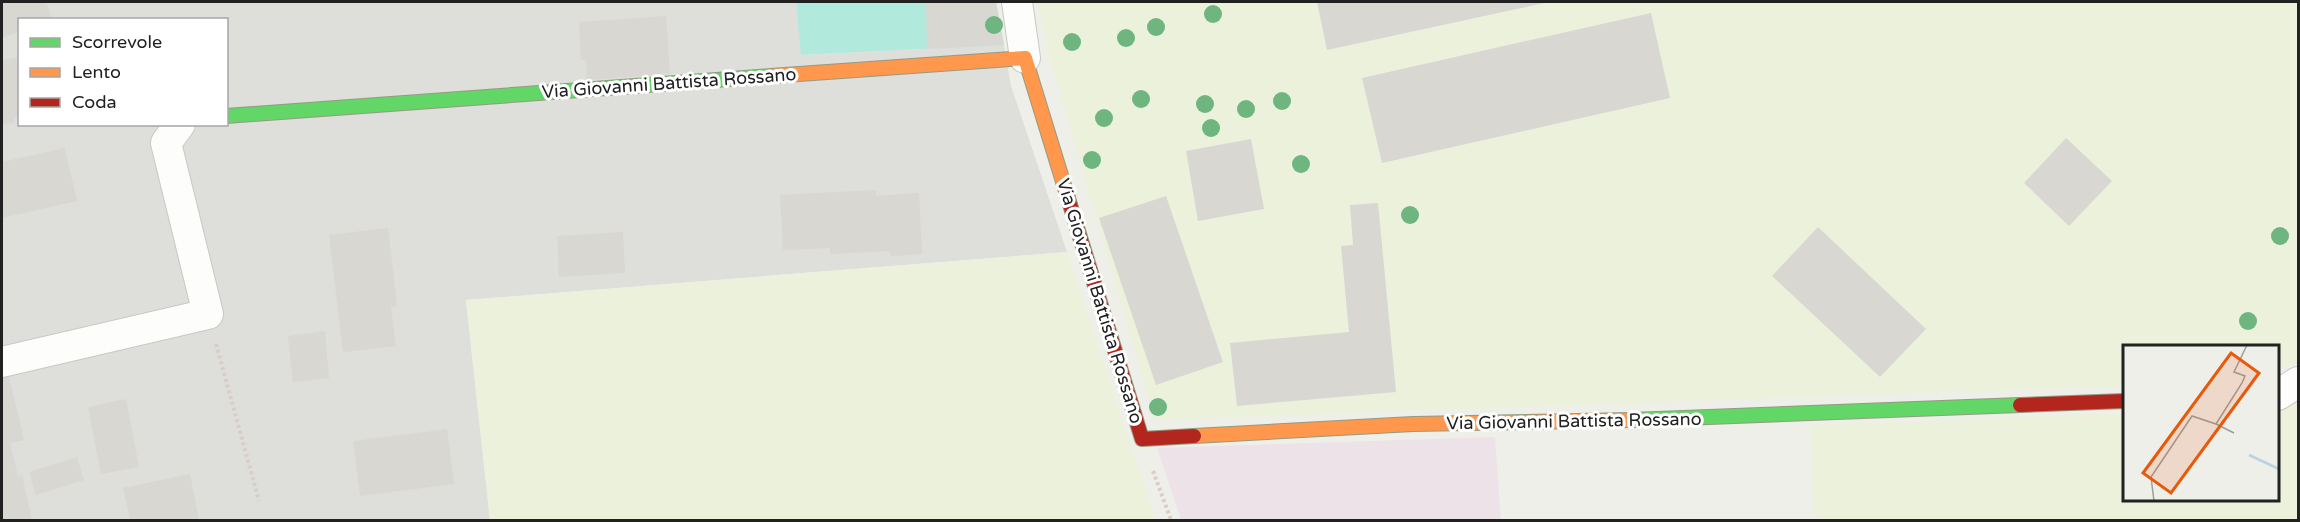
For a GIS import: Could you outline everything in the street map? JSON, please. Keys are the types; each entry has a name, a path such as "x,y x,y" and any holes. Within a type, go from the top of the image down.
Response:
{"street":[{"path":"1017,2 1025,58"},
{"name":"Via Giovanni Battista Rossano","path":"228,116 1025,58 1142,439 1413,424 1547,423 1927,409 2069,401 2123,401"},
{"path":"2,362 208,314 166,143 179,126"},
{"path":"2279,394 2298,382"}],"path":[{"path":"208,314 259,501"},
{"path":"1142,439 1171,520"}],"shaded area":[{"path":"2,2 796,2 802,55 1004,45 1011,86 1067,252 466,300 490,520 2,520"},
{"path":"796,2 996,2 1004,45 801,55"},
{"path":"1495,437 1501,520 1181,520 1157,448"}],"green space":[{"path":"1038,2 2298,2 2298,361 2279,370 2279,345 2123,345 2123,386 1155,420 1049,56"},
{"path":"1067,252 1156,520 490,520 466,300"},
{"path":"2298,397 2298,520 1814,520 1810,425 2123,413 2123,501 2279,501 2279,406"}],"building":[{"path":"2,2 46,2 52,18 18,18 18,32 2,38"},
{"path":"926,2 996,2 1004,45 927,49"},
{"path":"1317,2 1549,2 1327,50"},
{"path":"1651,13 1670,98 1382,163 1362,78"},
{"path":"666,16 670,74 587,80 586,60 581,60 579,22"},
{"path":"18,57 18,117 14,118 15,122 2,125 2,60"},
{"path":"2066,138 2112,181 2069,226 2024,183"},
{"path":"1251,139 1264,209 1198,221 1186,151"},
{"path":"65,148 77,201 2,218 2,162"},
{"path":"876,190 876,196 919,193 922,254 891,256 890,251 830,254 830,248 783,250 780,195"},
{"path":"1166,196 1223,362 1156,385 1099,218"},
{"path":"1378,203 1396,392 1237,406 1230,343 1349,332 1341,246 1353,245 1350,205"},
{"path":"1818,227 1926,329 1880,377 1772,276"},
{"path":"388,228 397,306 391,307 396,346 343,352 329,235"},
{"path":"623,232 625,273 559,277 557,236"},
{"path":"325,331 329,378 293,382 288,336"},
{"path":"8,372 24,440 10,443 18,476 22,475 32,520 2,520 2,373"},
{"path":"126,399 139,467 101,474 88,407"},
{"path":"447,429 454,484 360,496 353,441"},
{"path":"77,457 84,480 36,495 29,472"},
{"path":"190,474 199,520 130,520 123,488"}],"traffic: fast":[{"path":"228,116 771,76"},
{"path":"1631,420 2020,405"}],"traffic: slow":[{"path":"771,76 1025,58 1068,198"},
{"path":"1194,436 1413,424 1631,420"}],"traffic: jam":[{"path":"1068,198 1142,439 1194,436"},
{"path":"2020,405 2123,401"}]}
